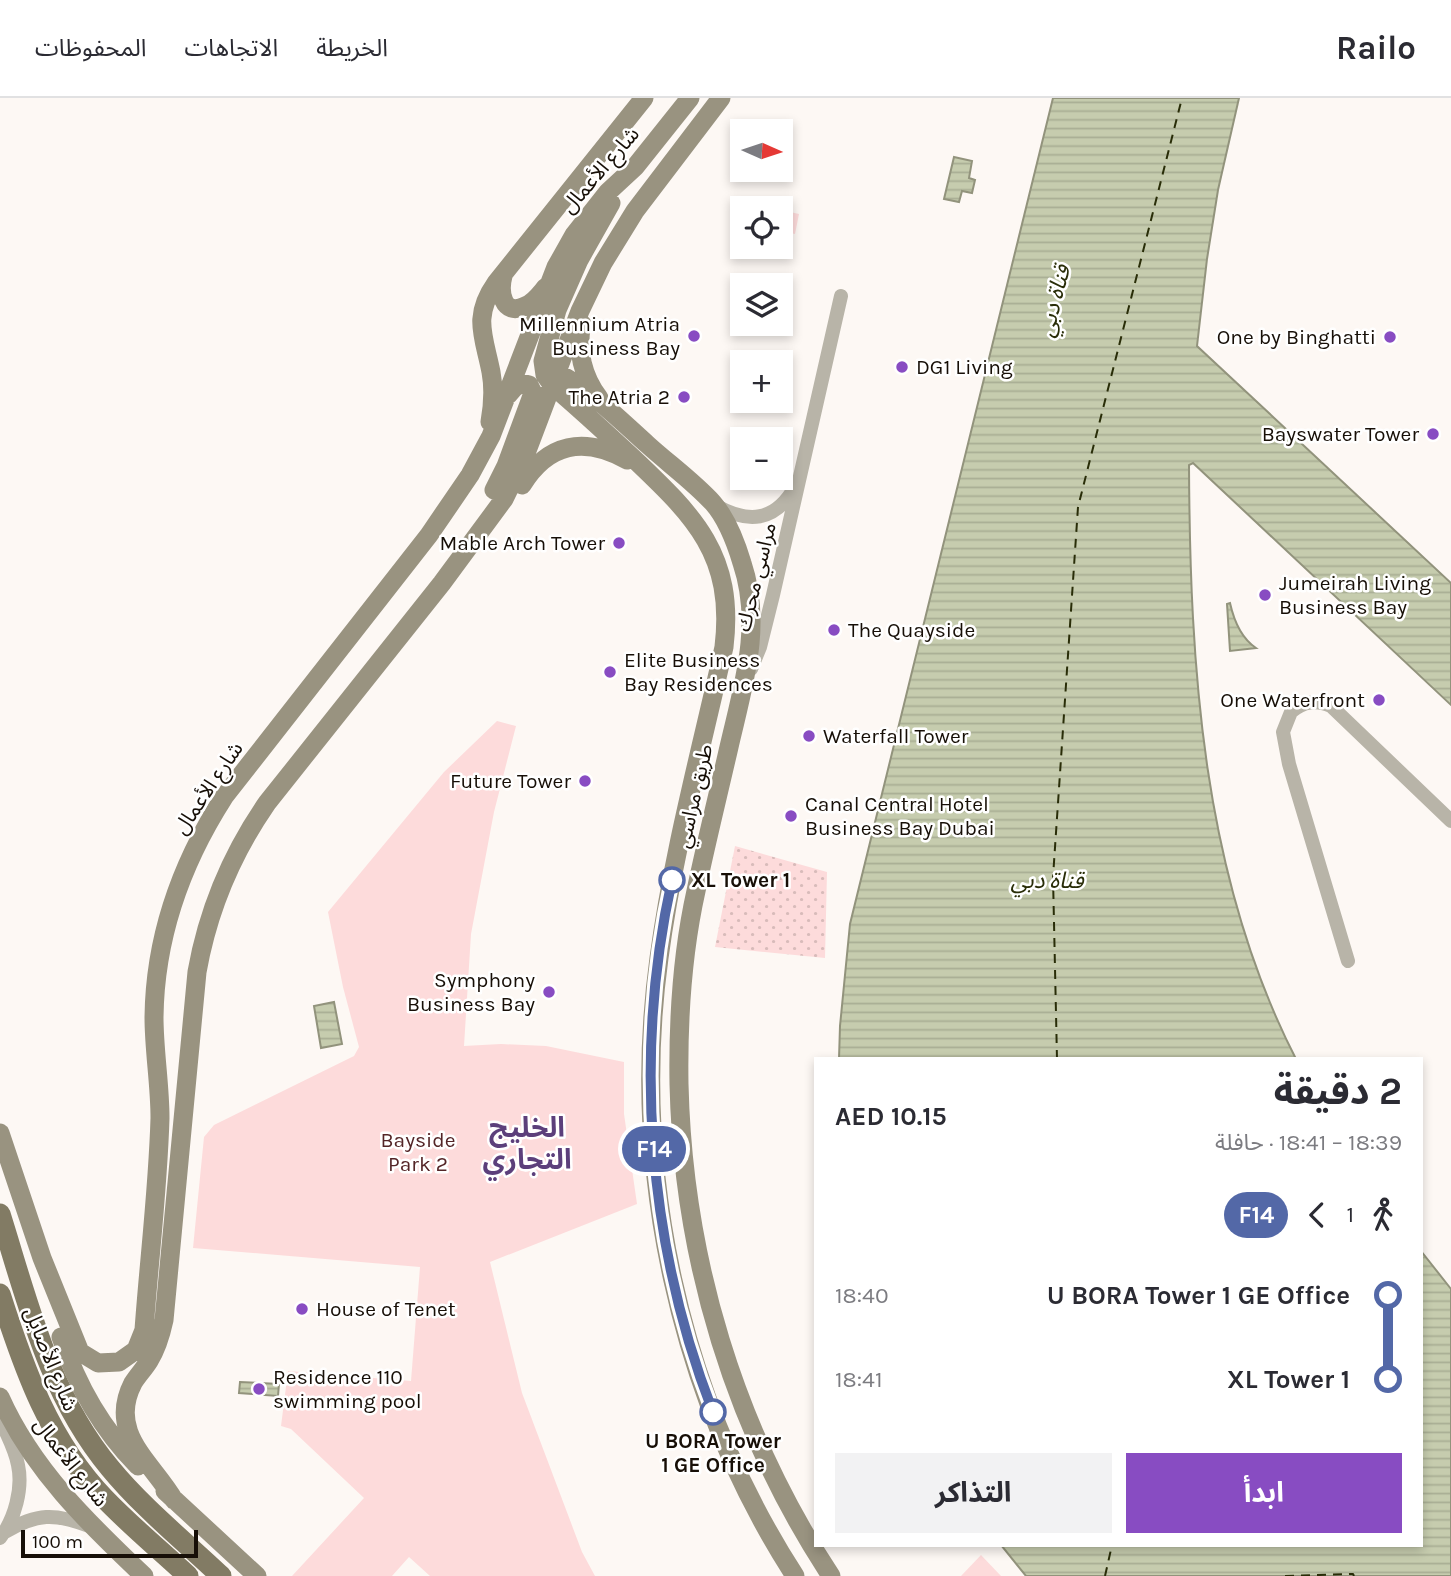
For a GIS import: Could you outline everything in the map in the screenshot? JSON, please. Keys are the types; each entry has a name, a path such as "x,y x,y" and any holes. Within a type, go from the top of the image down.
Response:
{"main road":[{"name":"شارع الأصايل","path":"0,1214 44,1353 61,1393 83,1431 122,1483 221,1576"},
{"name":"شارع الأصايل","path":"0,1294 30,1382 62,1444 105,1499 188,1576"}],"street":[{"path":"482,454 491,414 492,387 481,320 485,300 644,98"},
{"name":"شارع الأعمال","path":"71,1348 88,1359 108,1364 128,1357 141,1341 160,1121 154,1019 158,970 172,903 194,848 224,797 429,536 457,496 482,454 549,284 565,251 584,220 608,192 635,167 690,98"},
{"path":"174,1500 134,1444 127,1427 126,1405 133,1384 153,1354 164,1320 197,972 207,927 231,862 254,822 495,512 512,485 551,376 592,284 635,211 721,98"},
{"path":"551,376 544,354 568,285 591,236 635,167"},
{"path":"503,275 500,287 502,299 506,304 517,308 528,305 549,284"},
{"path":"592,284 581,331 580,353 590,384 608,410"},
{"name":"مراسي محرك","path":"744,684 764,634 841,296"},
{"path":"517,370 551,376"},
{"name":"طريق مراسي","path":"551,376 608,410 713,504 734,542 749,588 752,636 730,778 688,932 679,1048 680,1112 695,1241 713,1284 724,1353 750,1426 783,1496 831,1576"},
{"name":"طريق مراسي","path":"551,376 680,504 701,531 716,562 725,595 724,647 671,885 658,960 651,1083 653,1142 662,1220 681,1313 707,1397 754,1503 796,1576"},
{"path":"399,638 429,580 484,507 499,480 533,393 529,385 521,383 514,387 505,399"},
{"path":"442,583 494,526 534,467 549,455 568,448 599,448 644,468"},
{"name":"مراسي محرك","path":"713,504 739,516 763,516 784,504 801,477"},
{"path":"1348,961 1289,764 1283,732 1291,712 1310,702 1331,706 1451,821"},
{"path":"0,1133 86,1396 110,1435 140,1469 257,1576"},
{"name":"شارع الأعمال","path":"0,1397 22,1451 93,1527 145,1576"},
{"path":"0,1418 22,1451 18,1466 17,1500 2,1535"},
{"path":"2,1535 28,1520 47,1516 67,1517 93,1527"}],"green space":[{"path":"793,213 799,214 793,234"},
{"name":"Bayside Park 2","path":"497,721 516,726 494,812 471,934 464,1046 546,1046 624,1062 624,1114 637,1204 490,1262 522,1393 582,1552 595,1576 430,1576 409,1557 392,1576 292,1576 364,1498 291,1429 281,1426 288,1371 411,1381 420,1267 193,1248 204,1137 214,1125 354,1056 359,1047 343,987 328,912 444,772"},
{"path":"735,846 827,872 825,958 715,947"},
{"path":"981,1555 1001,1576 961,1576"}],"water":[{"name":"قناة دبي","path":"1053,98 1239,98 1218,190 1197,346 1451,583 1451,705 1193,463 1189,465 1193,617 1199,693 1221,844 1240,917 1264,989 1295,1057 839,1057 850,924"},
{"path":"954,157 972,161 969,178 975,180 972,193 962,191 959,202 944,199"},
{"path":"1230,603 1239,628 1256,648 1230,651 1227,604"},
{"path":"334,1002 342,1044 321,1048 314,1006"},
{"path":"1423,1254 1451,1289 1451,1576 1026,1576 1003,1547 1423,1547"},
{"name":"Residence 110 swimming pool","path":"240,1382 279,1384 278,1396 239,1393"}],"ferry route":[{"path":"1057,1057 1053,877 1078,507 1182,98"},
{"path":"1105,1576 1112,1547"},
{"path":"1285,1576 1354,1576"}],"bus line":[{"name":"F14","path":"672,880 658,960 653,1012 653,1142 662,1220 675,1288 692,1354 713,1412"}],"place":[{"name":"Millennium Atria Business Bay","path":"694,336"},
{"name":"One by Binghatti","path":"1390,337"},
{"name":"DG1 Living","path":"902,367"},
{"name":"The Atria 2","path":"684,397"},
{"name":"Bayswater Tower","path":"1433,434"},
{"name":"Mable Arch Tower","path":"619,543"},
{"name":"Jumeirah Living Business Bay","path":"1265,595"},
{"name":"The Quayside","path":"834,630"},
{"name":"Elite Business Bay Residences","path":"610,672"},
{"name":"One Waterfront","path":"1379,700"},
{"name":"Waterfall Tower","path":"809,736"},
{"name":"Future Tower","path":"585,781"},
{"name":"Canal Central Hotel Business Bay Dubai","path":"791,816"},
{"name":"XL Tower 1","path":"672,880"},
{"name":"Symphony Business Bay","path":"549,992"},
{"name":"House of Tenet","path":"302,1309"},
{"name":"Residence 110 swimming pool","path":"259,1389"},
{"name":"U BORA Tower 1 GE Office","path":"713,1412"}],"district":[{"name":"الخليج التجاري","path":"527,1143"}]}
